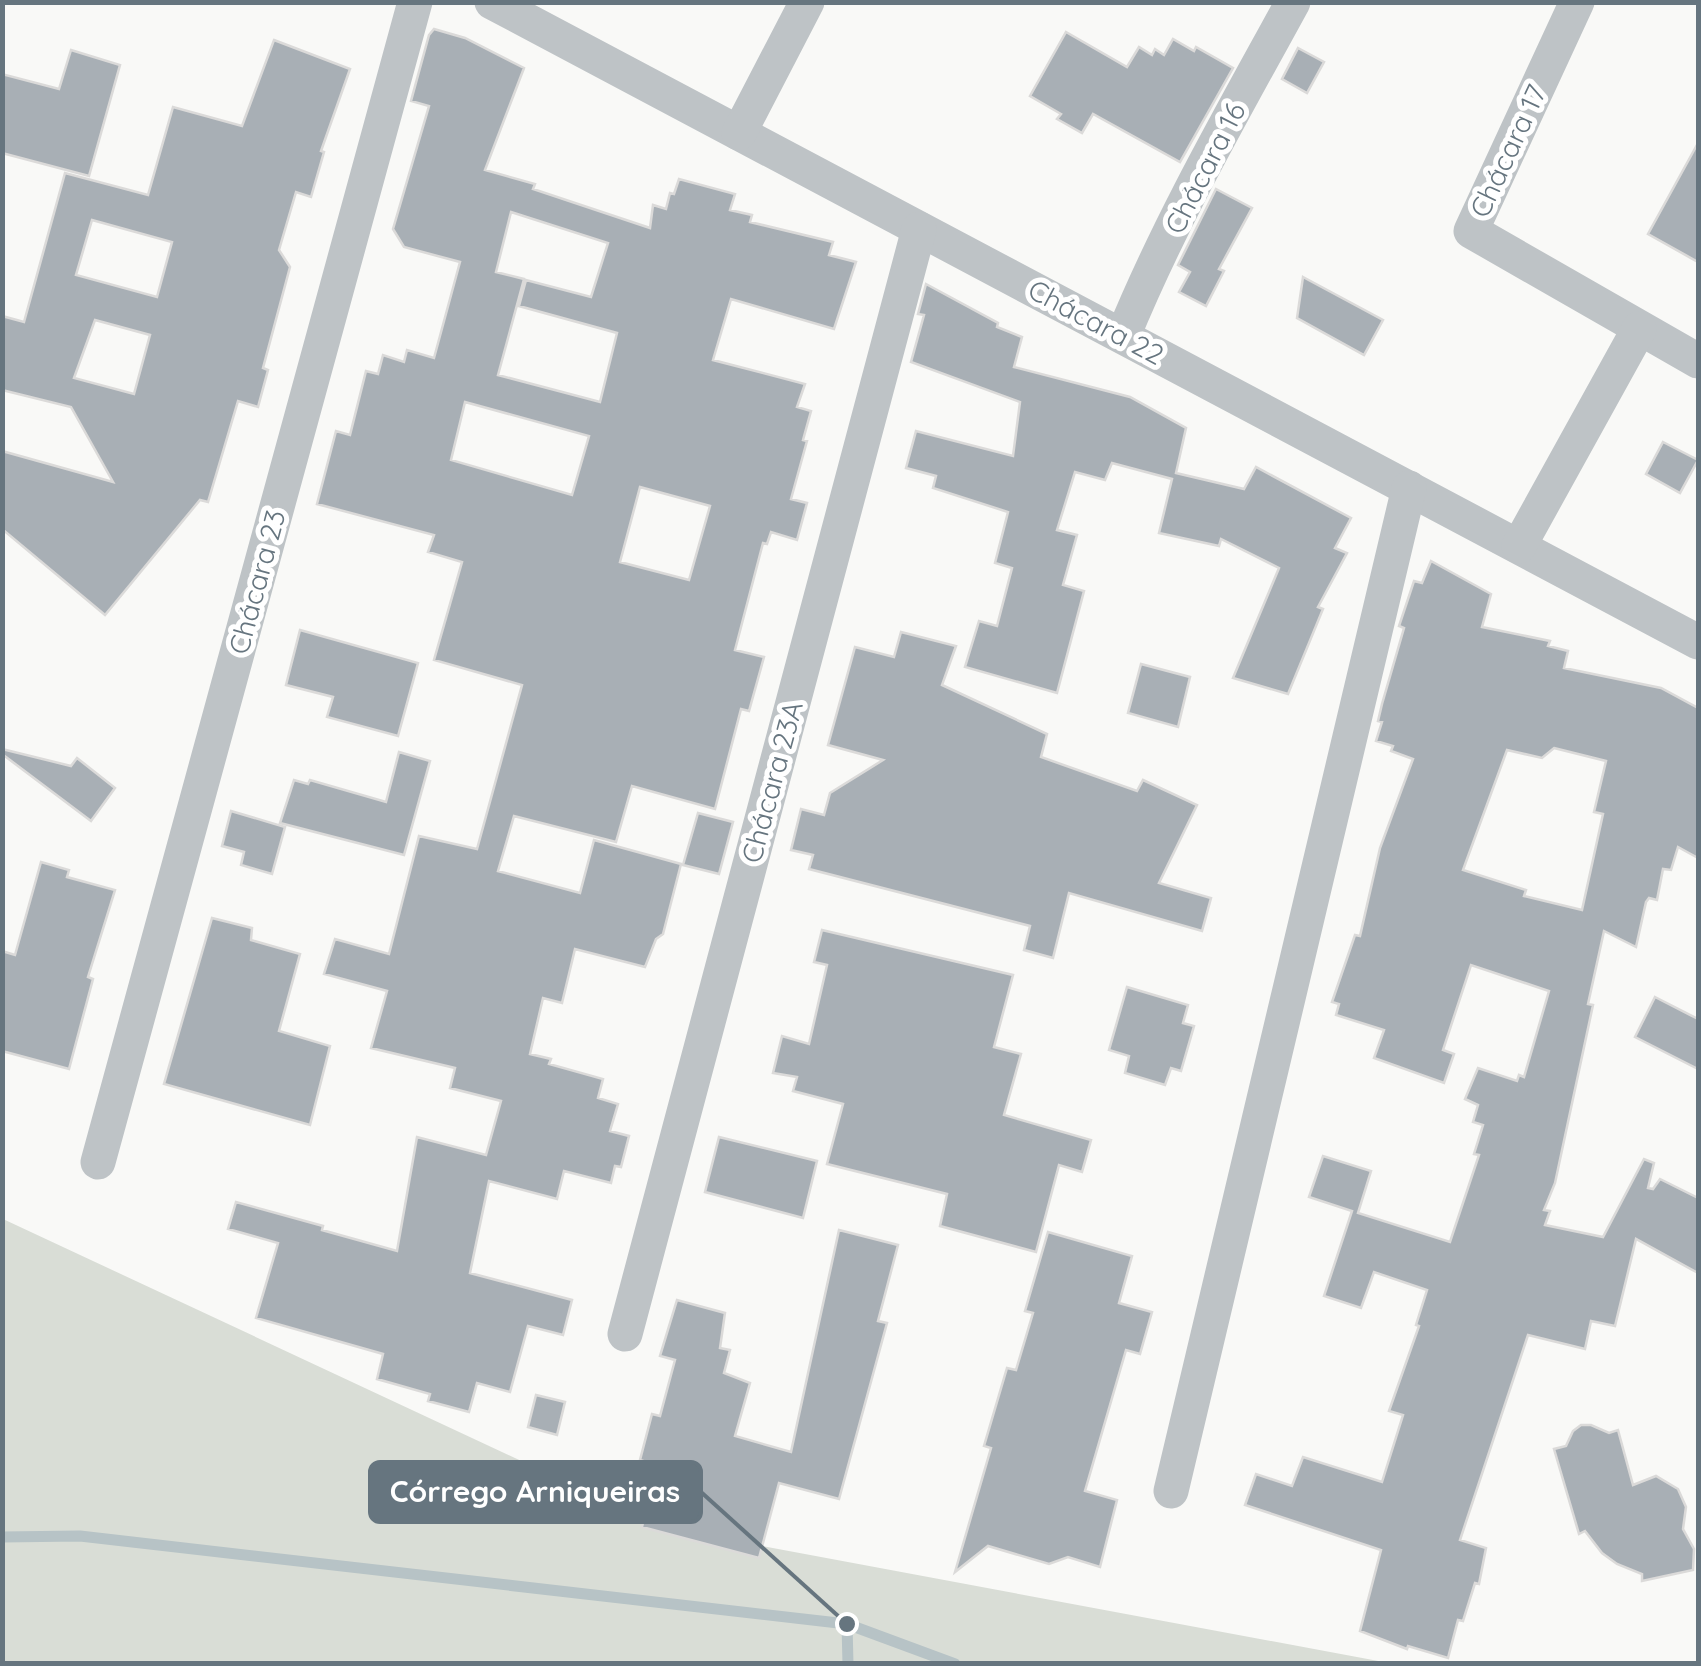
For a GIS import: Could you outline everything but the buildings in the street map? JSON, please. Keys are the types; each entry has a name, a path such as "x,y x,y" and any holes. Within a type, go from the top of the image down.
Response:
{"street":[{"name":"Chácara 23","path":"98,1162 415,2"},
{"name":"Chácara 22","path":"492,2 1698,642"},
{"path":"739,134 807,2"},
{"name":"Chácara 16","path":"1123,336 1214,148 1293,2"},
{"name":"Chácara 17","path":"1577,2 1471,231 1698,361"},
{"name":"Chácara 23A","path":"624,1334 920,229"},
{"path":"1519,546 1639,328"},
{"path":"1171,1491 1409,488"}],"shaded area":[{"path":"3,1219 665,1528 1389,1663 3,1664"}],"waterway":[{"path":"2,1537 80,1536 847,1624 955,1664"},
{"path":"847,1624 848,1664"}],"place":[{"name":"Córrego Arniqueiras","path":"847,1624"}]}
